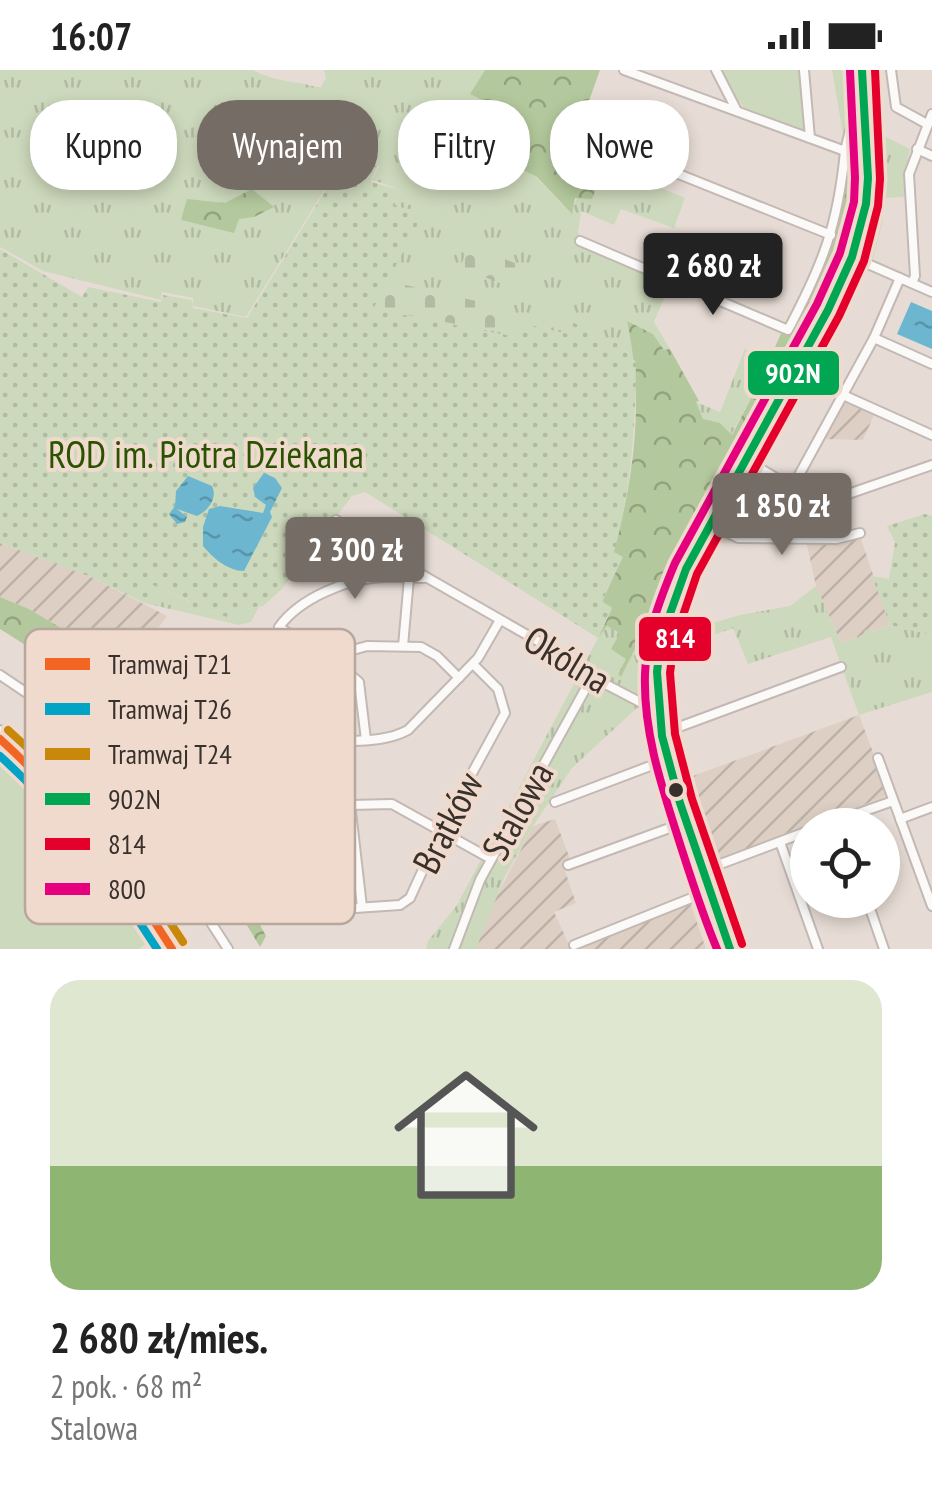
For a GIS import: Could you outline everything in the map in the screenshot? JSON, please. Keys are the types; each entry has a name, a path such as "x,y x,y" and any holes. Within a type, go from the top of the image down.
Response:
{"street":[{"path":"624,70 845,151"},
{"path":"716,70 737,111"},
{"path":"804,70 810,138"},
{"path":"730,949 666,760 657,711 656,676 664,624 680,582 828,310 852,257 866,204 868,126 862,70"},
{"path":"892,70 896,107 927,124"},
{"path":"722,106 730,96"},
{"path":"912,283 915,276 908,174 932,114"},
{"path":"580,242 788,330 832,235 850,130 868,126"},
{"path":"917,150 932,156"},
{"path":"689,178 832,235"},
{"path":"852,257 932,292"},
{"path":"793,486 874,338 900,278"},
{"path":"874,338 932,364"},
{"path":"843,395 932,435"},
{"path":"746,460 820,498 840,499 932,465"},
{"name":"Okólna","path":"336,520 426,578 583,667 592,677 657,711"},
{"path":"710,524 738,538 836,539 860,532"},
{"name":"Okólna","path":"281,629 291,612 343,586 382,577 426,578"},
{"path":"403,646 409,578"},
{"path":"355,741 408,730 473,664 500,620"},
{"path":"355,649 367,646 428,649 459,678"},
{"name":"Bratków","path":"355,908 400,905 410,898 441,830 506,713 498,689 473,664"},
{"path":"660,734 840,667"},
{"path":"0,675 25,692"},
{"name":"Stalowa","path":"454,949 491,859 592,677"},
{"path":"355,679 359,682 366,740"},
{"path":"0,730 25,751"},
{"path":"878,758 896,808"},
{"path":"555,802 666,760"},
{"path":"873,808 893,800"},
{"path":"355,805 392,804 491,859"},
{"path":"932,806 900,819 928,882 932,906"},
{"path":"568,865 686,822"},
{"path":"702,871 790,838"},
{"path":"780,842 818,949"},
{"path":"355,848 362,907"},
{"path":"574,946 708,890"},
{"path":"873,918 884,949"},
{"path":"164,924 180,949"},
{"path":"212,924 228,949"}],"shaded area":[{"path":"843,399 875,413 863,440 822,439"},
{"path":"860,536 890,625 841,643 816,586 806,541"},
{"path":"0,543 91,577 167,616 158,629 63,629 0,597"},
{"path":"859,715 889,795 855,808 790,808 790,833 707,864 682,780"},
{"path":"555,819 570,859 563,865 576,903 554,912 571,949 476,949 490,909 533,826"},
{"path":"690,902 706,949 572,949"}],"green space":[{"path":"0,70 253,70 320,88 326,78 324,70 485,70 470,94 480,100 398,100 398,189 378,182 378,100 197,100 197,190 324,190 246,317 193,306 193,298 162,292 161,300 43,271 0,247"},
{"path":"485,70 600,70 589,100 550,100 550,190 595,190 592,199 575,198 572,214 530,174 530,100 480,100 470,94"},
{"path":"719,70 802,70 806,129 802,132 745,110"},
{"path":"832,70 856,70 861,118 847,124 843,134"},
{"path":"858,130 862,134 863,195 837,286 668,582 621,677 618,674 626,659 611,649 620,633 607,626 598,638 612,608 602,602 622,557 613,552 627,495 635,437 635,379 627,321 653,334 664,350 670,349 699,401 696,402 703,419 720,423 732,435 782,331 790,334 810,295 839,218 850,139"},
{"path":"878,133 910,149 904,197 884,198 873,259 862,253 872,206"},
{"path":"530,174 571,213 580,190 666,190 685,198 674,228 621,209 614,225 581,211 578,232 584,248 670,284 654,322 670,349 664,350 653,334 627,322 636,362 618,344 572,323 568,334 521,339 372,309 423,213 394,206 401,190 530,190"},
{"name":"ROD im. Piotra Dziekana","path":"378,184 401,190 394,206 424,212 373,309 521,338 522,323 568,334 572,322 618,344 636,362 635,411 625,504 614,552 623,557 602,601 612,608 598,638 365,492 352,496 282,589 263,606 245,609 237,621 187,608 190,601 153,585 144,603 91,577 0,543 0,249 82,297 88,287 161,302 163,295 192,300 193,308 247,318 326,190 378,190"},
{"path":"253,190 274,207 239,219 234,233 181,220 187,199 225,203"},
{"path":"470,244 526,268 519,291 460,267"},
{"path":"856,264 855,269 860,265 847,296 760,453 766,464 753,455 755,450"},
{"path":"388,281 515,310 510,334 374,309"},
{"path":"745,349 768,358 731,435 720,423 703,420 696,402 720,412"},
{"path":"925,514 932,516 932,635 890,625 872,576 889,579 895,542 887,526"},
{"path":"684,559 661,624 653,693 572,768 505,876 476,949 426,949 457,905 598,638 607,626 620,633 627,659 618,674 621,676 668,582"},
{"path":"152,584 191,602 188,608 236,620 245,609 259,607 251,622 239,625 144,603"},
{"path":"816,586 841,643 864,635 865,630 872,632 890,625 932,635 932,692 859,715 831,637 748,664 733,628 690,644 695,658 667,667 668,656 664,657 668,636 740,615 790,606"},
{"path":"0,597 63,629 25,629 25,645 0,629"},
{"path":"0,749 25,773 25,924 149,924 157,936 139,949 0,949"},
{"path":"246,924 260,924 266,936 260,947"}],"water":[{"path":"911,302 932,311 932,349 897,334"},
{"path":"264,473 275,478 282,488 244,571 232,569 203,546 203,527 209,509 220,506 263,513 266,505 255,497 253,488"},
{"path":"188,476 212,486 213,499 197,516 177,509 187,517 177,524 169,514 175,506 176,491"}],"tram line":[{"name":"T24","path":"8,730 25,746"},
{"name":"T21","path":"0,739 25,763"},
{"name":"T26","path":"0,756 25,781"},
{"name":"T26","path":"140,924 157,949"},
{"name":"T21","path":"155,924 172,949"},
{"name":"T24","path":"171,924 183,942"}],"transit line":[{"name":"902N","path":"730,949 680,803 662,736 657,672 661,639 686,569 828,310 852,257 866,204 868,178 862,70"},
{"name":"814","path":"742,944 692,799 675,734 670,673 674,642 697,574 839,316 864,261 878,206 880,179 875,70"},
{"name":"800","path":"717,949 689,873 656,762 645,696 648,645 675,563 817,304 840,253 854,202 850,71"}]}
